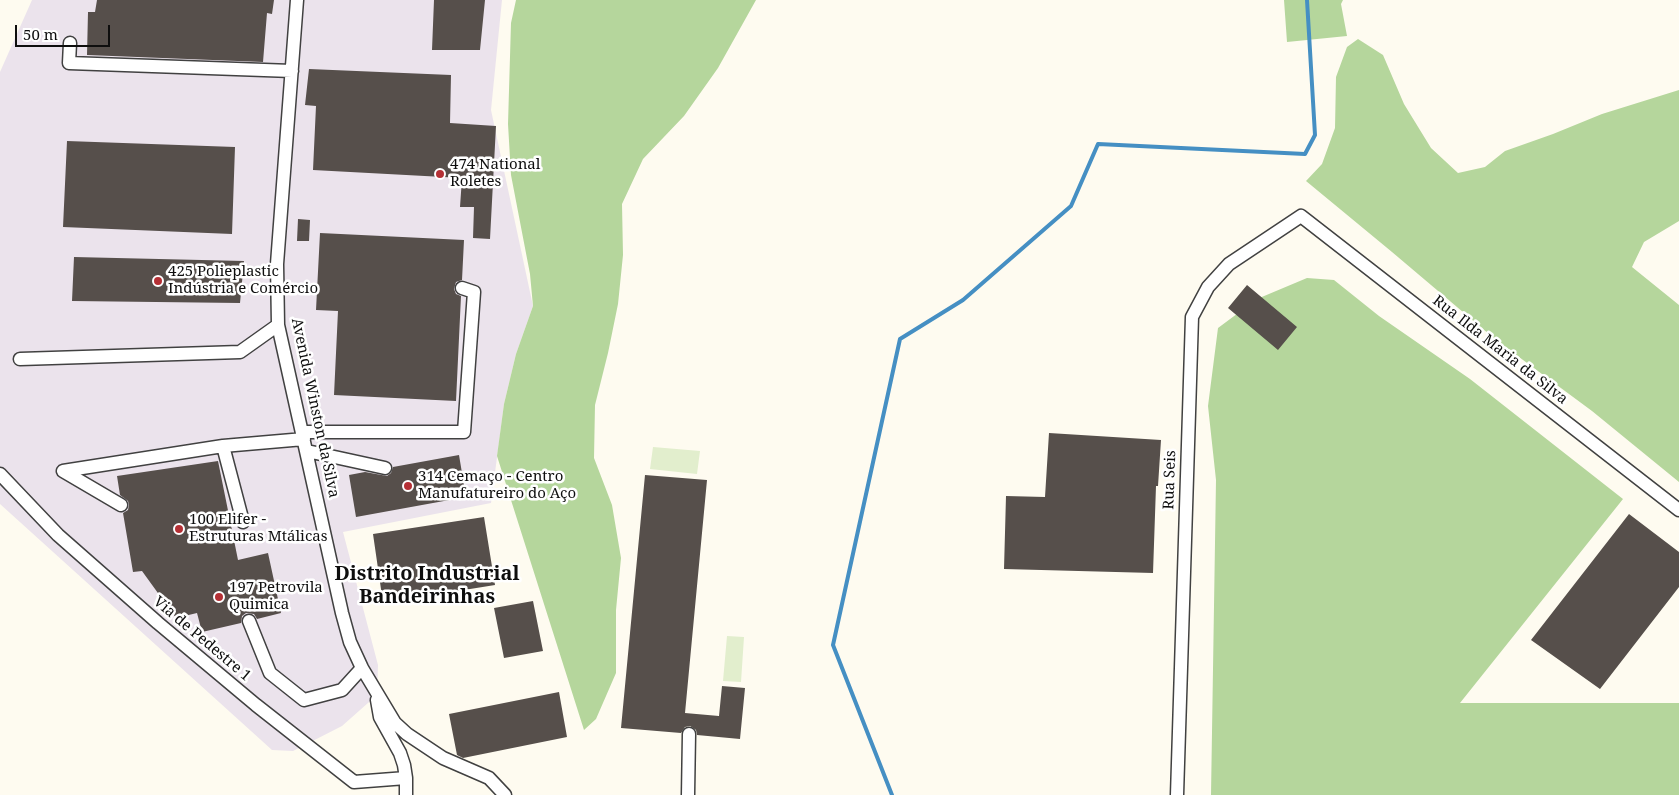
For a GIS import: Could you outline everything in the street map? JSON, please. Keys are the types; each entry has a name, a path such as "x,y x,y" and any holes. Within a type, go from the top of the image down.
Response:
{"street":[{"name":"Avenida Winston da Silva","path":"298,0 277,264 278,325 342,613 350,642 362,668 395,724 443,758 489,778 505,795"},
{"path":"70,42 69,63 292,71"},
{"name":"Rua Ilda Maria da Silva","path":"1301,216 1679,510"},
{"name":"Rua Seis","path":"1177,795 1192,316 1208,287 1229,264 1301,216"},
{"path":"121,505 63,471 223,446 464,432 474,292 462,288"},
{"path":"20,359 240,352 278,325"},
{"path":"305,440 385,468"},
{"path":"223,446 243,522"},
{"name":"Via de Pedestre 1","path":"0,474 58,535 151,617 256,705 354,782 406,778"},
{"path":"249,621 270,673 304,700 342,690 362,668"},
{"path":"377,695 380,717 400,753 406,778 406,795"},
{"path":"688,734 688,795"}],"shaded area":[{"path":"32,0 502,0 491,110 533,306 516,354 504,404 491,503 343,532 378,665 377,695 342,726 293,751 272,750 0,504 0,72"}],"green space":[{"path":"516,0 756,0 718,68 684,116 643,159 622,204 623,255 618,304 595,405 594,458 612,505 621,558 616,610 616,673 596,719 584,730 497,456 504,404 516,354 533,306 530,274 511,175 508,124 511,23"},
{"path":"1284,0 1343,0 1341,4 1347,36 1287,42"},
{"path":"1358,39 1383,55 1404,104 1431,148 1458,173 1485,167 1505,151 1602,114 1679,90 1679,221 1644,242 1632,267 1679,305 1679,482 1592,411 1496,340 1306,181 1322,164 1335,128 1336,77 1347,47"},
{"path":"1307,278 1334,280 1379,316 1470,379 1623,499 1460,703 1679,703 1679,795 1211,795 1216,480 1208,406 1218,328 1257,299"},
{"path":"653,447 700,451 697,474 650,469"},
{"path":"727,636 744,637 741,682 723,681"}],"building":[{"path":"97,0 274,0 272,14 267,13 263,62 87,55 88,12 95,12"},
{"path":"434,0 485,0 480,50 432,50"},
{"name":"474 National Roletes","path":"309,69 451,75 450,123 496,126 490,239 473,238 474,207 460,207 462,178 313,170 316,106 305,105"},
{"path":"67,141 235,147 232,234 63,227"},
{"path":"298,219 310,220 309,241 297,241"},
{"path":"320,233 464,240 462,280 456,282 454,289 456,294 461,296 456,401 334,395 338,311 316,310"},
{"name":"425 Polieplastic Indústria e Comércio","path":"74,257 244,261 240,303 72,301"},
{"path":"1247,285 1297,327 1278,350 1228,308"},
{"path":"1049,433 1161,440 1158,486 1156,486 1153,573 1004,569 1006,496 1045,497"},
{"name":"314 Cemaço - Centro Manufatureiro do Aço","path":"459,455 466,497 356,517 349,475 365,472 387,476 391,473 393,467"},
{"path":"218,461 238,560 268,553 281,613 257,619 254,614 246,613 242,616 241,623 202,632 197,613 176,618 142,571 133,572 123,513 128,510 129,505 128,501 120,495 117,476"},
{"path":"645,475 707,480 685,713 719,716 722,686 745,688 740,739 697,735 696,730 690,726 685,727 681,733 621,728"},
{"path":"1629,514 1679,552 1679,587 1600,689 1531,640"},
{"path":"484,517 495,585 383,603 373,534"},
{"path":"533,601 543,651 504,658 494,608"},
{"path":"559,692 567,737 463,758 457,755 449,714"}],"waterway":[{"path":"892,795 833,645 900,339 963,300 1071,206 1098,144 1305,154 1315,135 1307,0"}],"place":[{"name":"474 National Roletes","path":"440,174"},
{"name":"425 Polieplastic Indústria e Comércio","path":"158,281"},
{"name":"314 Cemaço - Centro Manufatureiro do Aço","path":"408,486"},
{"name":"100 Elifer - Estruturas Mtálicas","path":"179,529"},
{"name":"197 Petrovila Quimica","path":"219,597"}],"district":[{"name":"Distrito Industrial Bandeirinhas","path":"427,586"}]}
